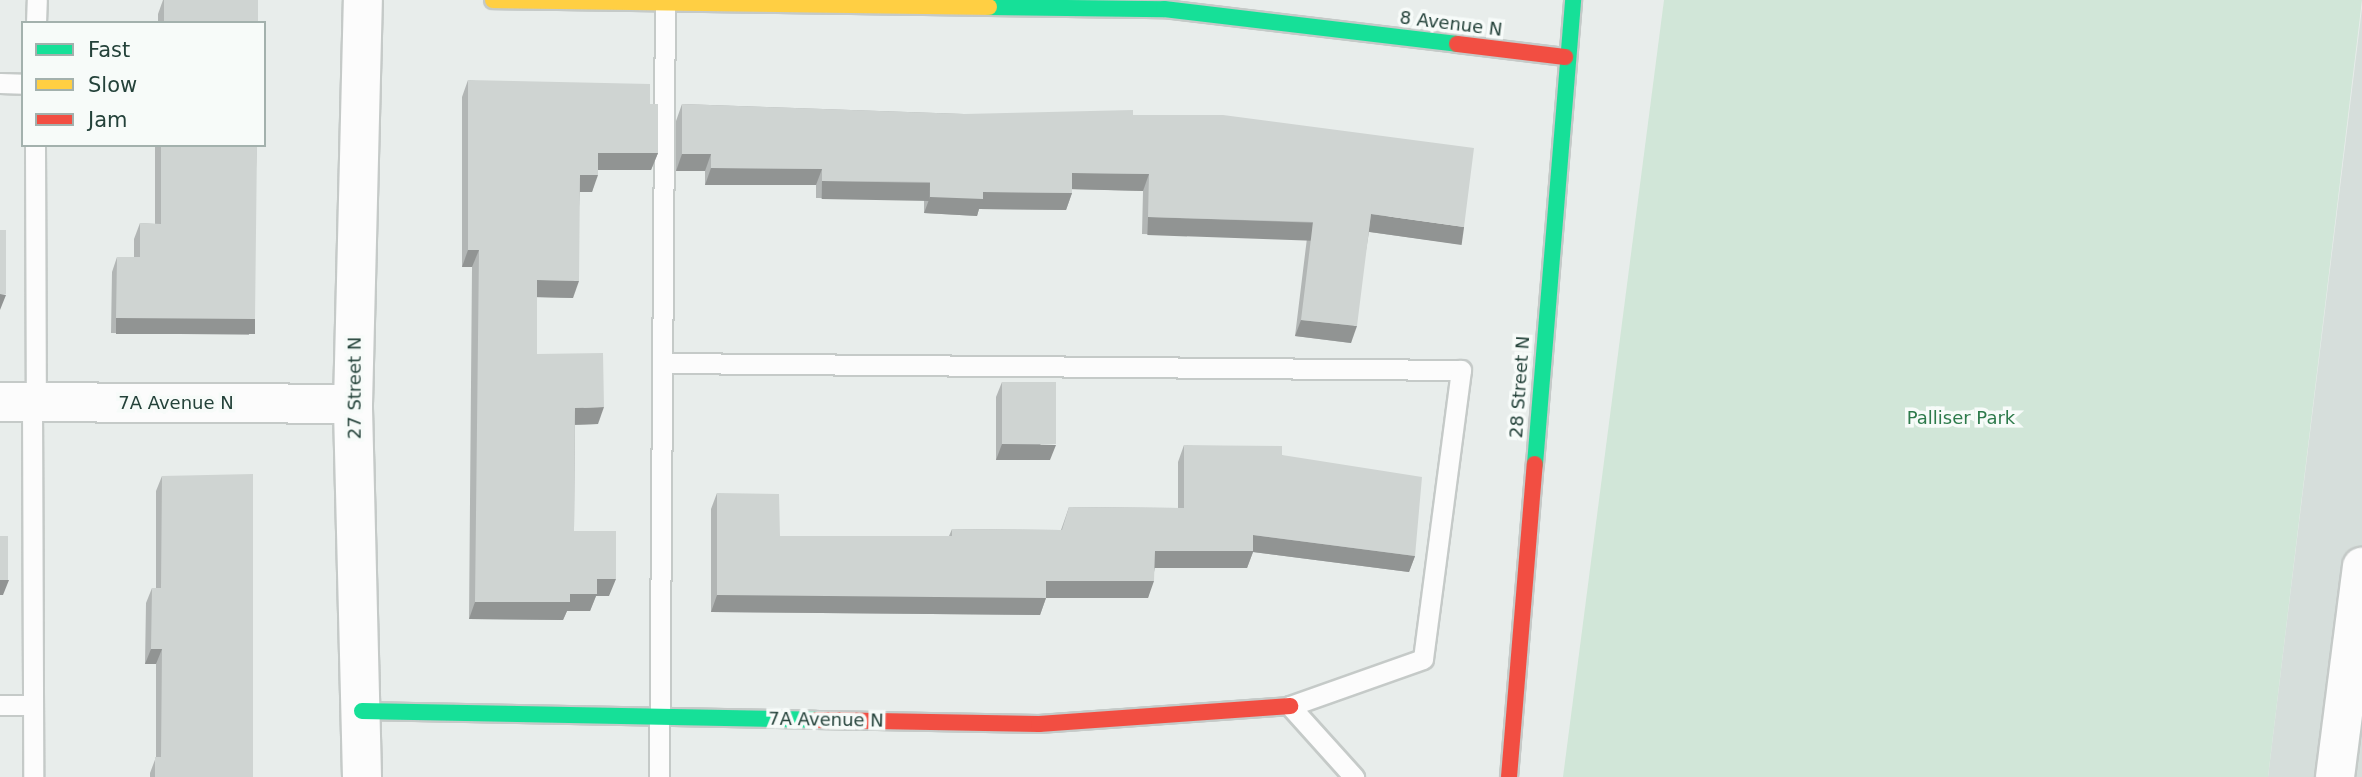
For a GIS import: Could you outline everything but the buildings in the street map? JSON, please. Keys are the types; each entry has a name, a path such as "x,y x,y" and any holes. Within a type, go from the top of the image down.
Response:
{"street":[{"name":"27 Street N","path":"362,777 353,404 363,0"},
{"name":"8 Avenue N","path":"493,0 1164,9 1565,57"},
{"name":"28 Street N","path":"1509,777 1565,57 1573,0"},
{"name":"7A Avenue N","path":"22,402 353,404"},
{"path":"2334,777 2362,566"},
{"name":"7A Avenue N","path":"362,710 1039,724 1290,706"}],"lane":[{"path":"36,21 37,0"},
{"path":"659,777 665,1"},
{"path":"0,83 21,83"},
{"path":"33,777 22,402 35,147"},
{"path":"662,363 1461,370 1423,659 1290,706 1354,777"},
{"path":"0,705 31,705"}],"shaded area":[{"path":"2362,8 2362,777 2268,777 2286,629"}],"green space":[{"name":"Palliser Park","path":"1664,0 2362,0 2268,777 1563,777"}],"traffic: fast":[{"path":"1535,464 1573,0"},
{"path":"989,7 1164,9 1457,44"},
{"path":"362,711 816,720"}],"traffic: slow":[{"path":"493,0 989,7"}],"traffic: jam":[{"path":"1457,44 1565,57"},
{"path":"1509,777 1535,464"},
{"path":"816,720 1039,724 1290,706"}]}
